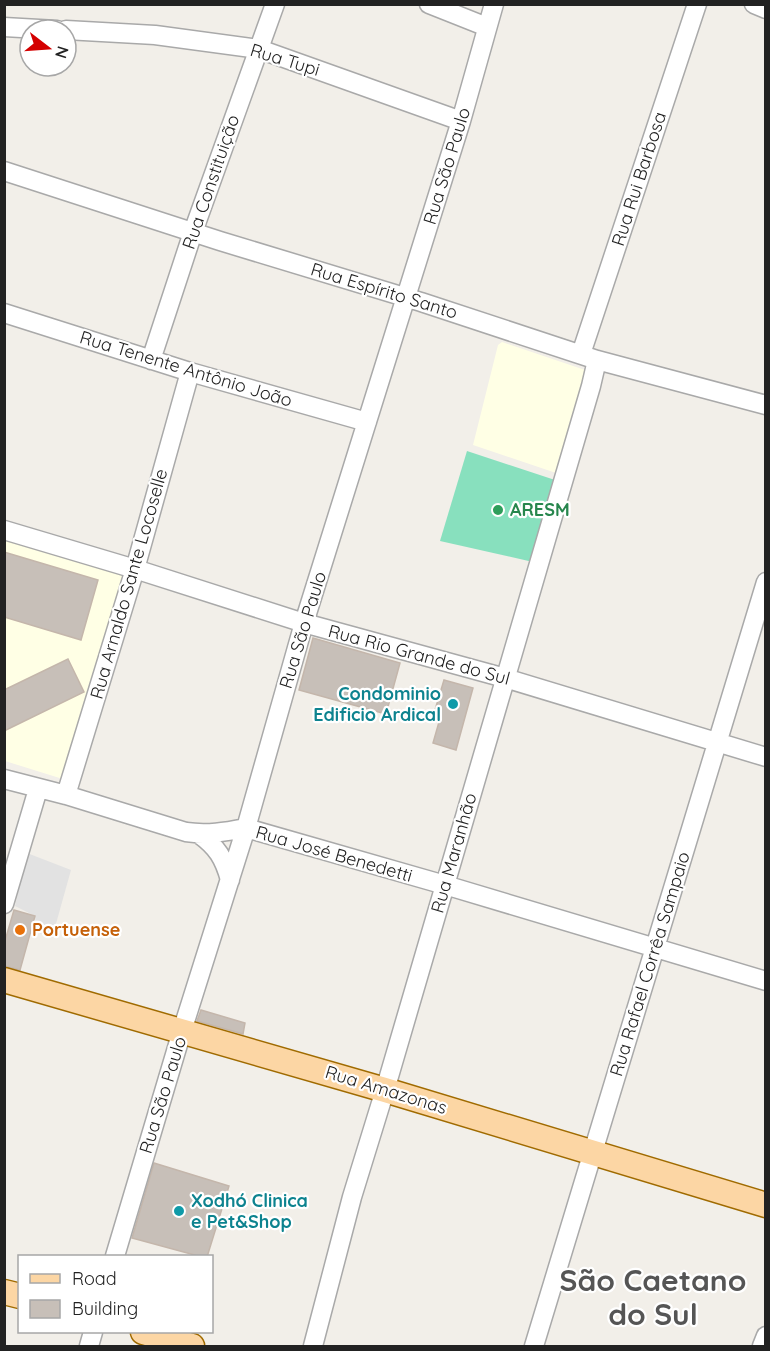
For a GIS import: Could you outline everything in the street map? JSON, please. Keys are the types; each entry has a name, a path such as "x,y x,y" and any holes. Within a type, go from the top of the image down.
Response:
{"main road":[{"name":"Rua Amazonas","path":"4,980 182,1030 765,1204"},
{"path":"146,1333 192,1347"}],"street":[{"name":"Rua Constituição","path":"151,360 193,232 275,4"},
{"path":"429,4 487,27"},
{"name":"Rua São Paulo","path":"116,1255 182,1030 246,828 304,623 461,121 494,4"},
{"name":"Rua Rui Barbosa","path":"589,357 697,4"},
{"path":"754,4 765,9"},
{"name":"Rua Tupi","path":"78,31 155,35 258,49 461,121"},
{"name":"Rua Espírito Santo","path":"4,171 589,357 765,405"},
{"name":"Rua Tenente Antônio João","path":"4,313 190,372 367,422"},
{"name":"Rua Maranhão","path":"313,1347 352,1197 591,386 589,357"},
{"name":"Rua Arnaldo Sante Locoselle","path":"66,795 135,569 190,372"},
{"name":"Rua Rio Grande do Sul","path":"4,530 304,623 505,678 765,757"},
{"name":"Rua Rafael Corrêa Sampaio","path":"534,1347 765,582"},
{"name":"Rua José Benedetti","path":"4,779 66,795 186,832 216,833 246,828 765,981"},
{"path":"4,904 38,789"},
{"path":"199,834 220,853 230,880"},
{"path":"762,1347 765,1336"}],"shaded area":[{"path":"502,342 588,371 559,474 473,445 498,345"},
{"path":"4,538 128,576 66,780 5,761"},
{"path":"27,853 71,870 52,938 36,932 35,916 15,906"}],"green space":[{"name":"ARESM","path":"467,451 555,480 533,562 440,541"}],"building":[{"path":"4,552 98,580 81,640 4,617"},
{"path":"313,638 400,663 386,714 299,690"},
{"path":"68,659 84,692 4,731 4,690"},
{"name":"Condominio Edificio Ardical","path":"444,680 473,688 456,750 433,743 439,722 432,720"},
{"name":"Portuense","path":"14,910 35,916 20,970 4,966 4,944"},
{"path":"201,1010 245,1023 243,1034 197,1021"},
{"name":"Xodhó Clinica e Pet&Shop","path":"154,1163 229,1186 208,1255 195,1255 132,1238"}],"place":[{"name":"ARESM","path":"498,510"},
{"name":"Condominio Edificio Ardical","path":"453,704"},
{"name":"Portuense","path":"20,930"},
{"name":"Xodhó Clinica e Pet&Shop","path":"179,1211"}],"district":[{"name":"São Caetano do Sul","path":"653,1298"}]}
